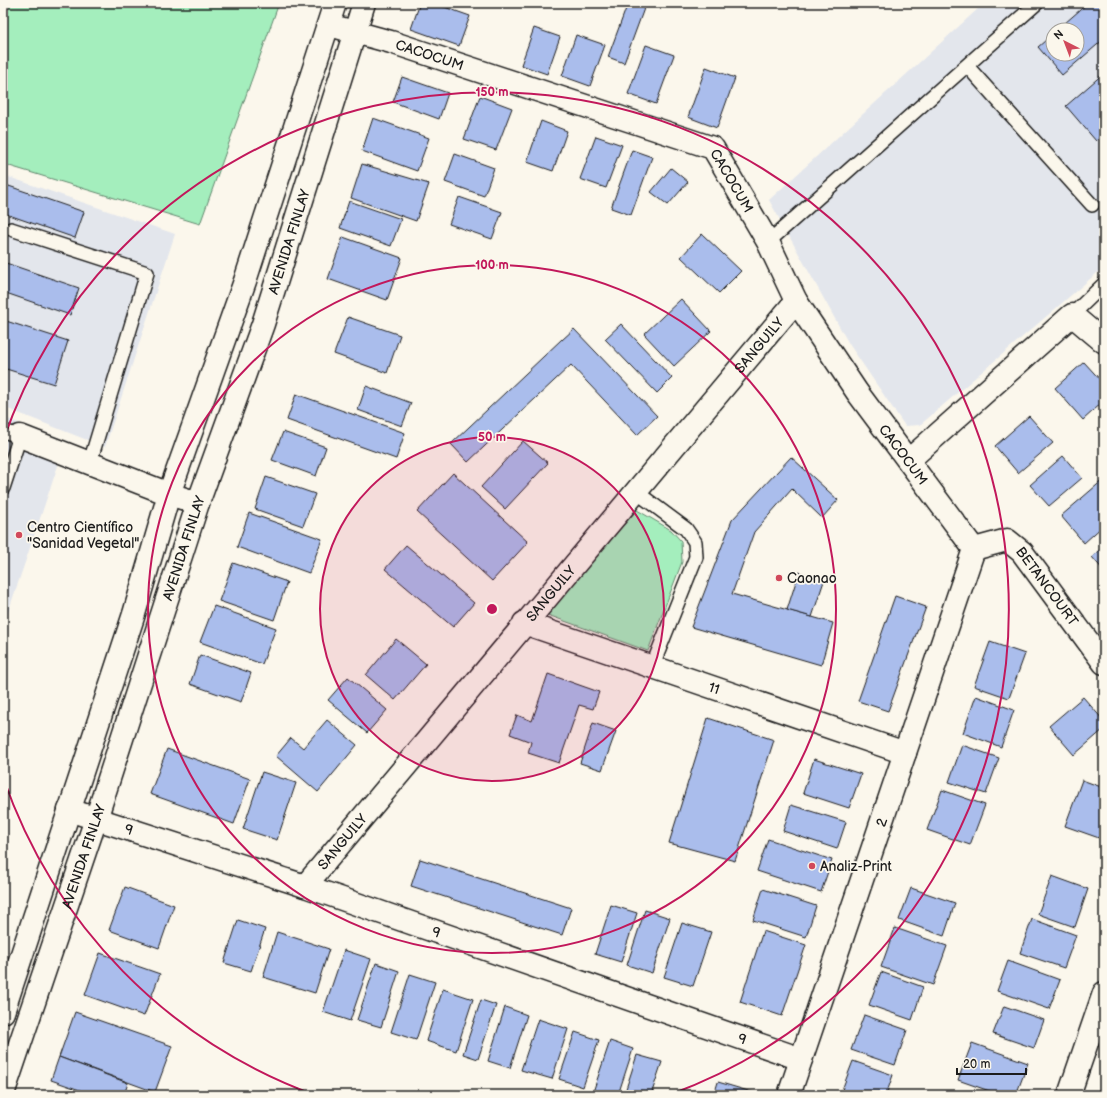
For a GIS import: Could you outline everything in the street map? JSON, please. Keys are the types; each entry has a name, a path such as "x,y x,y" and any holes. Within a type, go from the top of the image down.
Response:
{"street":[{"name":"AVENIDA FINLAY","path":"3,1012 134,614 169,494 245,281 335,3"},
{"name":"AVENIDA FINLAY","path":"3,1094 96,819 198,503 263,324 364,3"},
{"name":"CACOCUM","path":"329,25 391,42 713,148 768,242 796,301 857,392 974,549"},
{"name":"SANGUILY","path":"304,886 796,301"},
{"path":"909,460 1072,315 1104,342"},
{"path":"11,433 90,462 169,494 198,503"},
{"name":"BETANCOURT","path":"974,549 1007,540 1022,552 1104,664"},
{"name":"2","path":"789,1095 974,549"},
{"name":"11","path":"524,623 905,753"},
{"name":"9","path":"69,810 304,886 801,1059"},
{"path":"1069,1095 1104,993"}],"lane":[{"path":"768,242 1037,3"},
{"path":"967,66 1092,205"},
{"path":"11,229 146,273 90,462"},
{"path":"1072,315 1104,284"},
{"path":"3,488 11,433"},
{"path":"635,491 686,529 695,542 696,557 652,667"}],"shaded area":[{"path":"978,3 1104,3 1104,267 920,425 905,426 849,344 769,200 980,7"},
{"path":"3,175 175,234 105,447 3,407"},
{"name":"Centro Científico \"Sanidad Vegetal\"","path":"3,417 66,442 3,627"}],"green space":[{"path":"3,3 279,3 200,224 3,164"},
{"path":"637,510 671,530 681,541 682,562 648,651 545,614"}],"building":[{"path":"420,3 433,3 470,16 459,46 411,29"},
{"path":"628,3 646,3 624,63 608,57"},
{"path":"1088,3 1104,3 1104,39 1085,55 1085,22 1066,22"},
{"path":"534,28 560,37 547,74 521,65"},
{"path":"576,35 605,45 590,86 562,76"},
{"path":"1045,41 1045,55 1038,47"},
{"path":"646,45 674,55 656,104 628,94"},
{"path":"1051,62 1077,62 1062,75"},
{"path":"706,67 735,78 717,128 688,117"},
{"path":"1104,73 1104,134 1096,141 1066,106"},
{"path":"402,77 448,93 439,119 393,102"},
{"path":"480,96 512,108 496,150 464,139"},
{"path":"373,118 429,138 417,171 362,151"},
{"path":"541,121 567,131 553,171 527,162"},
{"path":"596,136 622,145 606,188 580,179"},
{"path":"632,150 652,157 631,215 611,208"},
{"path":"455,154 494,168 484,196 445,182"},
{"path":"362,164 429,184 416,221 351,198"},
{"path":"671,168 688,182 668,205 651,192"},
{"path":"3,184 84,212 75,238 3,213"},
{"path":"459,197 502,212 492,239 449,224"},
{"path":"349,201 401,219 391,246 340,228"},
{"path":"702,234 741,271 719,293 681,257"},
{"path":"343,237 402,258 387,300 328,279"},
{"path":"3,262 79,288 70,315 3,292"},
{"path":"681,299 711,331 674,366 644,334"},
{"path":"348,317 400,335 387,373 334,354"},
{"path":"3,320 68,341 54,384 3,368"},
{"path":"621,324 672,378 657,393 605,339"},
{"path":"574,329 657,416 637,435 571,365 468,462 451,444"},
{"path":"1084,362 1104,384 1104,401 1083,420 1055,388"},
{"path":"366,386 411,403 402,426 358,410"},
{"path":"296,394 405,433 396,459 287,420"},
{"path":"1029,416 1053,443 1018,473 995,446"},
{"path":"283,432 326,447 316,476 272,460"},
{"path":"523,441 548,463 505,509 481,487"},
{"path":"1063,456 1082,478 1049,506 1030,485"},
{"path":"791,457 838,500 822,518 792,489 754,532 732,594 833,623 821,665 691,627 732,520"},
{"path":"453,473 528,542 492,581 417,512"},
{"path":"266,477 315,494 303,526 255,509"},
{"path":"1104,479 1104,525 1084,543 1061,516"},
{"path":"249,513 322,539 309,573 237,547"},
{"path":"406,545 474,603 453,627 385,569"},
{"path":"1104,546 1104,571 1092,557"},
{"path":"233,563 287,582 274,620 219,601"},
{"path":"799,572 824,581 812,617 787,610"},
{"path":"895,596 926,607 888,711 858,701"},
{"path":"214,606 276,628 262,664 200,642"},
{"path":"396,639 426,664 395,700 366,675"},
{"path":"990,642 1025,654 1009,698 974,686"},
{"path":"200,655 251,673 241,702 190,684"},
{"path":"548,674 599,692 593,709 579,705 559,763 528,753 531,742 510,734 517,715 532,721"},
{"path":"348,677 387,710 367,733 328,700"},
{"path":"976,696 1014,710 1001,747 963,733"},
{"path":"1083,697 1104,721 1104,729 1074,755 1049,726"},
{"path":"708,718 774,740 735,861 669,843"},
{"path":"327,720 357,745 318,792 276,756 291,738 303,748"},
{"path":"593,723 616,731 602,770 580,763"},
{"path":"962,745 999,758 986,794 949,782"},
{"path":"167,749 250,779 234,824 150,794"},
{"path":"814,759 861,774 849,808 803,793"},
{"path":"262,772 296,783 277,840 243,829"},
{"path":"1082,780 1104,788 1104,825 1099,838 1065,826"},
{"path":"942,790 985,805 970,845 927,830"},
{"path":"791,805 846,822 837,849 783,831"},
{"path":"768,839 832,860 821,892 757,871"},
{"path":"420,859 571,908 562,935 411,886"},
{"path":"1052,876 1088,889 1075,927 1038,914"},
{"path":"125,887 174,905 159,948 109,930"},
{"path":"911,888 955,903 944,936 899,920"},
{"path":"763,889 816,906 806,937 753,920"},
{"path":"611,905 637,913 621,962 595,954"},
{"path":"645,910 670,918 652,973 627,965"},
{"path":"1032,919 1076,935 1064,968 1020,953"},
{"path":"238,920 265,929 251,971 224,963"},
{"path":"682,923 711,932 693,986 664,977"},
{"path":"895,928 947,946 933,985 881,967"},
{"path":"763,931 806,945 782,1016 740,1002"},
{"path":"277,932 329,949 315,993 263,977"},
{"path":"344,950 371,959 350,1021 323,1012"},
{"path":"100,953 160,974 144,1016 85,995"},
{"path":"1008,961 1060,980 1049,1009 997,991"},
{"path":"376,963 399,971 381,1027 357,1020"},
{"path":"881,972 923,987 912,1020 869,1005"},
{"path":"410,974 435,982 416,1040 391,1032"},
{"path":"443,989 473,999 456,1051 426,1041"},
{"path":"481,1000 496,1005 478,1059 463,1054"},
{"path":"1004,1006 1044,1020 1034,1048 993,1034"},
{"path":"505,1007 527,1015 510,1068 488,1061"},
{"path":"75,1012 172,1046 155,1092 59,1057"},
{"path":"864,1015 907,1030 895,1065 851,1050"},
{"path":"538,1019 568,1029 552,1079 521,1070"},
{"path":"575,1032 599,1040 583,1087 559,1079"},
{"path":"610,1041 633,1049 618,1095 604,1095 593,1092"},
{"path":"972,1043 1028,1063 1016,1095 1001,1095 958,1080"},
{"path":"637,1055 662,1062 651,1095 624,1095"},
{"path":"59,1057 128,1083 124,1095 94,1095 51,1080"},
{"path":"853,1061 893,1075 886,1095 840,1095"},
{"path":"718,1082 755,1093 754,1095 714,1095"},
{"path":"56,1089 73,1095 54,1095"}],"place":[{"name":"Centro Científico \"Sanidad Vegetal\"","path":"19,535"},
{"name":"Caonao","path":"779,578"},
{"name":"Analiz-Print","path":"812,866"}]}
